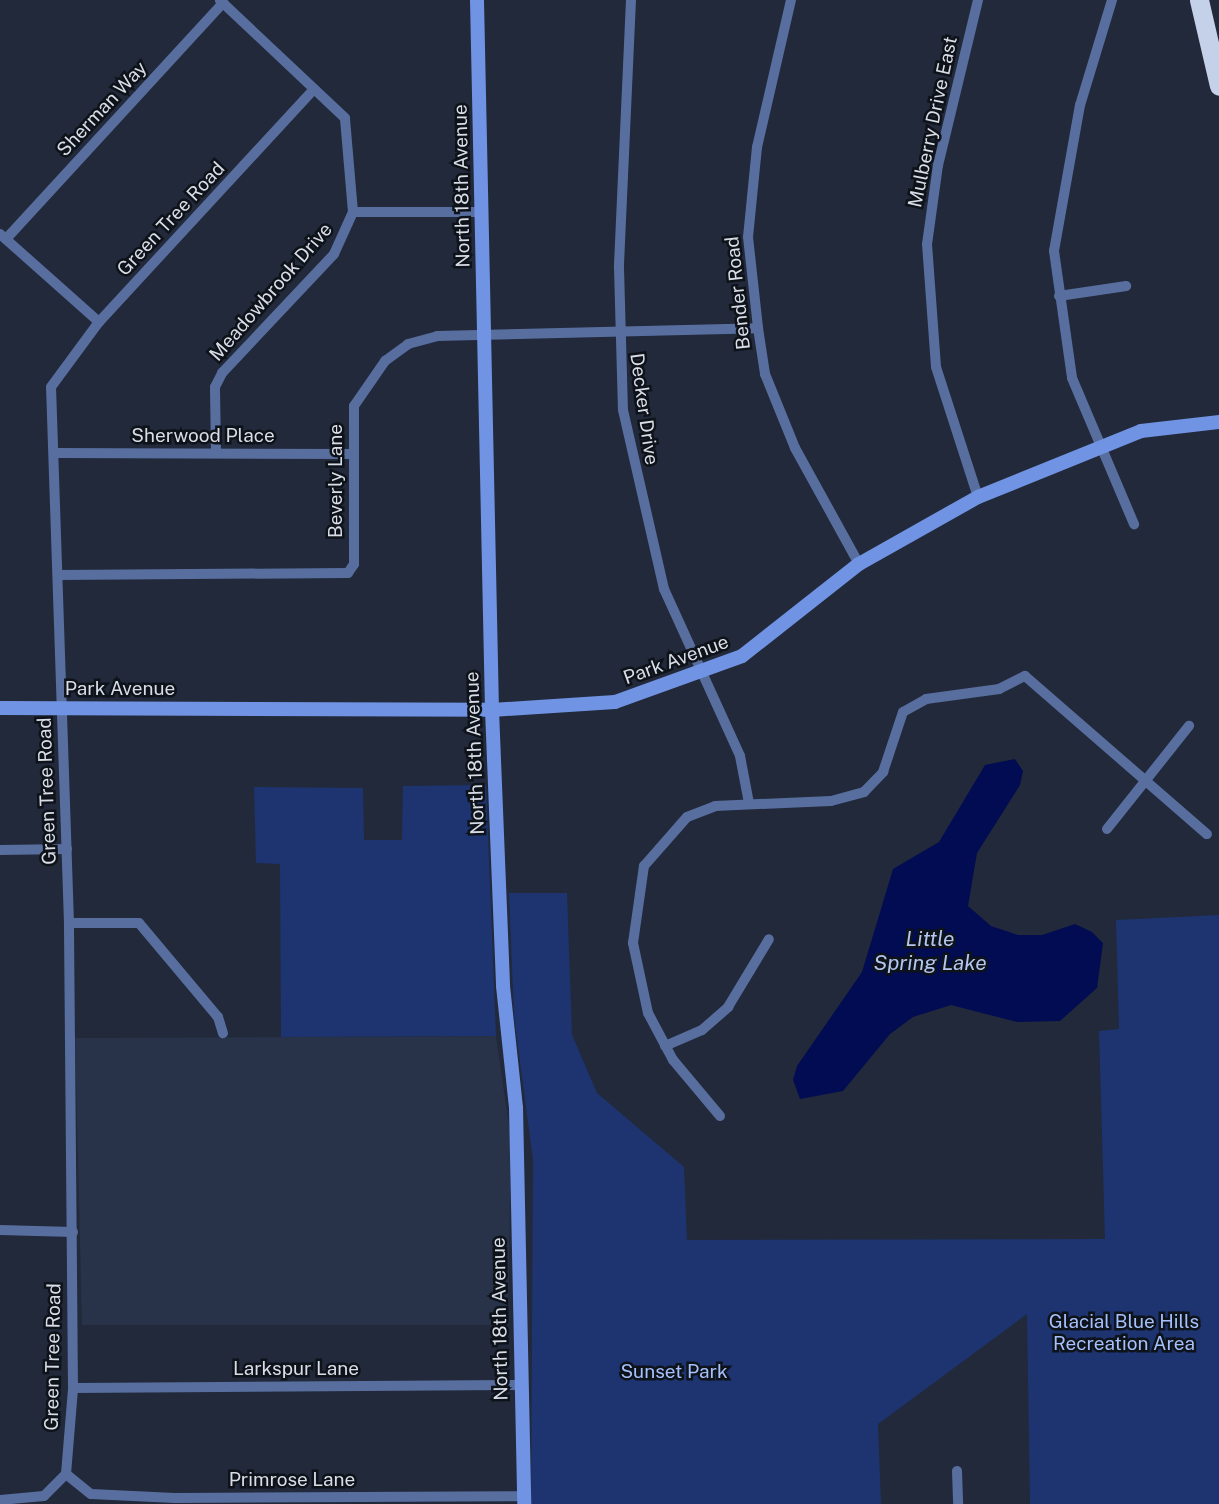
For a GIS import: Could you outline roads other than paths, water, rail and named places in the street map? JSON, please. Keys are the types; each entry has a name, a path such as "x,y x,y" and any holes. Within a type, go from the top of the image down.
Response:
{"highway":[{"path":"1199,0 1219,86"}],"street":[{"name":"North 18th Avenue","path":"477,0 492,710 503,986 516,1108 524,1500"},
{"name":"Decker Drive","path":"631,0 618,331 623,410 642,516 664,589 705,672 740,756 749,803"},
{"name":"Bender Road","path":"791,0 757,147 748,237 758,328 765,374 794,448 859,564"},
{"name":"Mulberry Drive East","path":"978,0 938,164 927,244 936,367 978,497"},
{"path":"1112,0 1080,105 1054,251 1072,378 1098,445 1134,524"},
{"name":"Meadowbrook Drive","path":"216,453 215,387 222,373 334,254 354,212 345,118 221,2"},
{"name":"Sherman Way","path":"3,236 221,2"},
{"name":"Green Tree Road","path":"66,1474 73,1388 69,923 51,387 99,322 314,89"},
{"path":"354,212 482,212"},
{"path":"3,236 99,322"},
{"path":"1059,296 1126,286"},
{"name":"Beverly Lane","path":"59,575 348,573 354,564 354,406 385,361 408,344 437,336 758,328"},
{"name":"Park Avenue","path":"0,708 492,710 615,702 705,672 742,656 859,564 978,497 1098,445 1141,430 1219,422"},
{"name":"Sherwood Place","path":"55,453 352,454"},
{"path":"720,1116 665,1046 648,1013 633,943 644,866 687,817 749,803 831,800 864,792 883,772 903,712 926,699 999,689 1025,676 1207,834"},
{"path":"1107,829 1189,726"},
{"path":"0,850 67,849"},
{"path":"69,923 139,923 218,1017 223,1032"},
{"path":"665,1046 702,1030 728,1007 769,939"},
{"path":"0,1230 73,1232"},
{"name":"Larkspur Lane","path":"73,1388 520,1385"},
{"path":"957,1471 958,1504"},
{"path":"0,1500 44,1496 66,1474"},
{"name":"Primrose Lane","path":"66,1474 91,1494 175,1501 524,1500"}],"water":[{"name":"Little Spring Lake","path":"1015,759 1023,771 1020,785 977,853 968,906 991,926 1018,935 1042,935 1075,924 1092,932 1103,943 1097,988 1060,1021 1017,1022 951,1005 913,1017 890,1034 843,1091 800,1099 793,1080 797,1066 862,972 893,869 939,842 985,765"}],"park label":[{"name":"Glacial Blue Hills Recreation Area","path":"1124,1333"},
{"name":"Sunset Park","path":"674,1372"}]}
